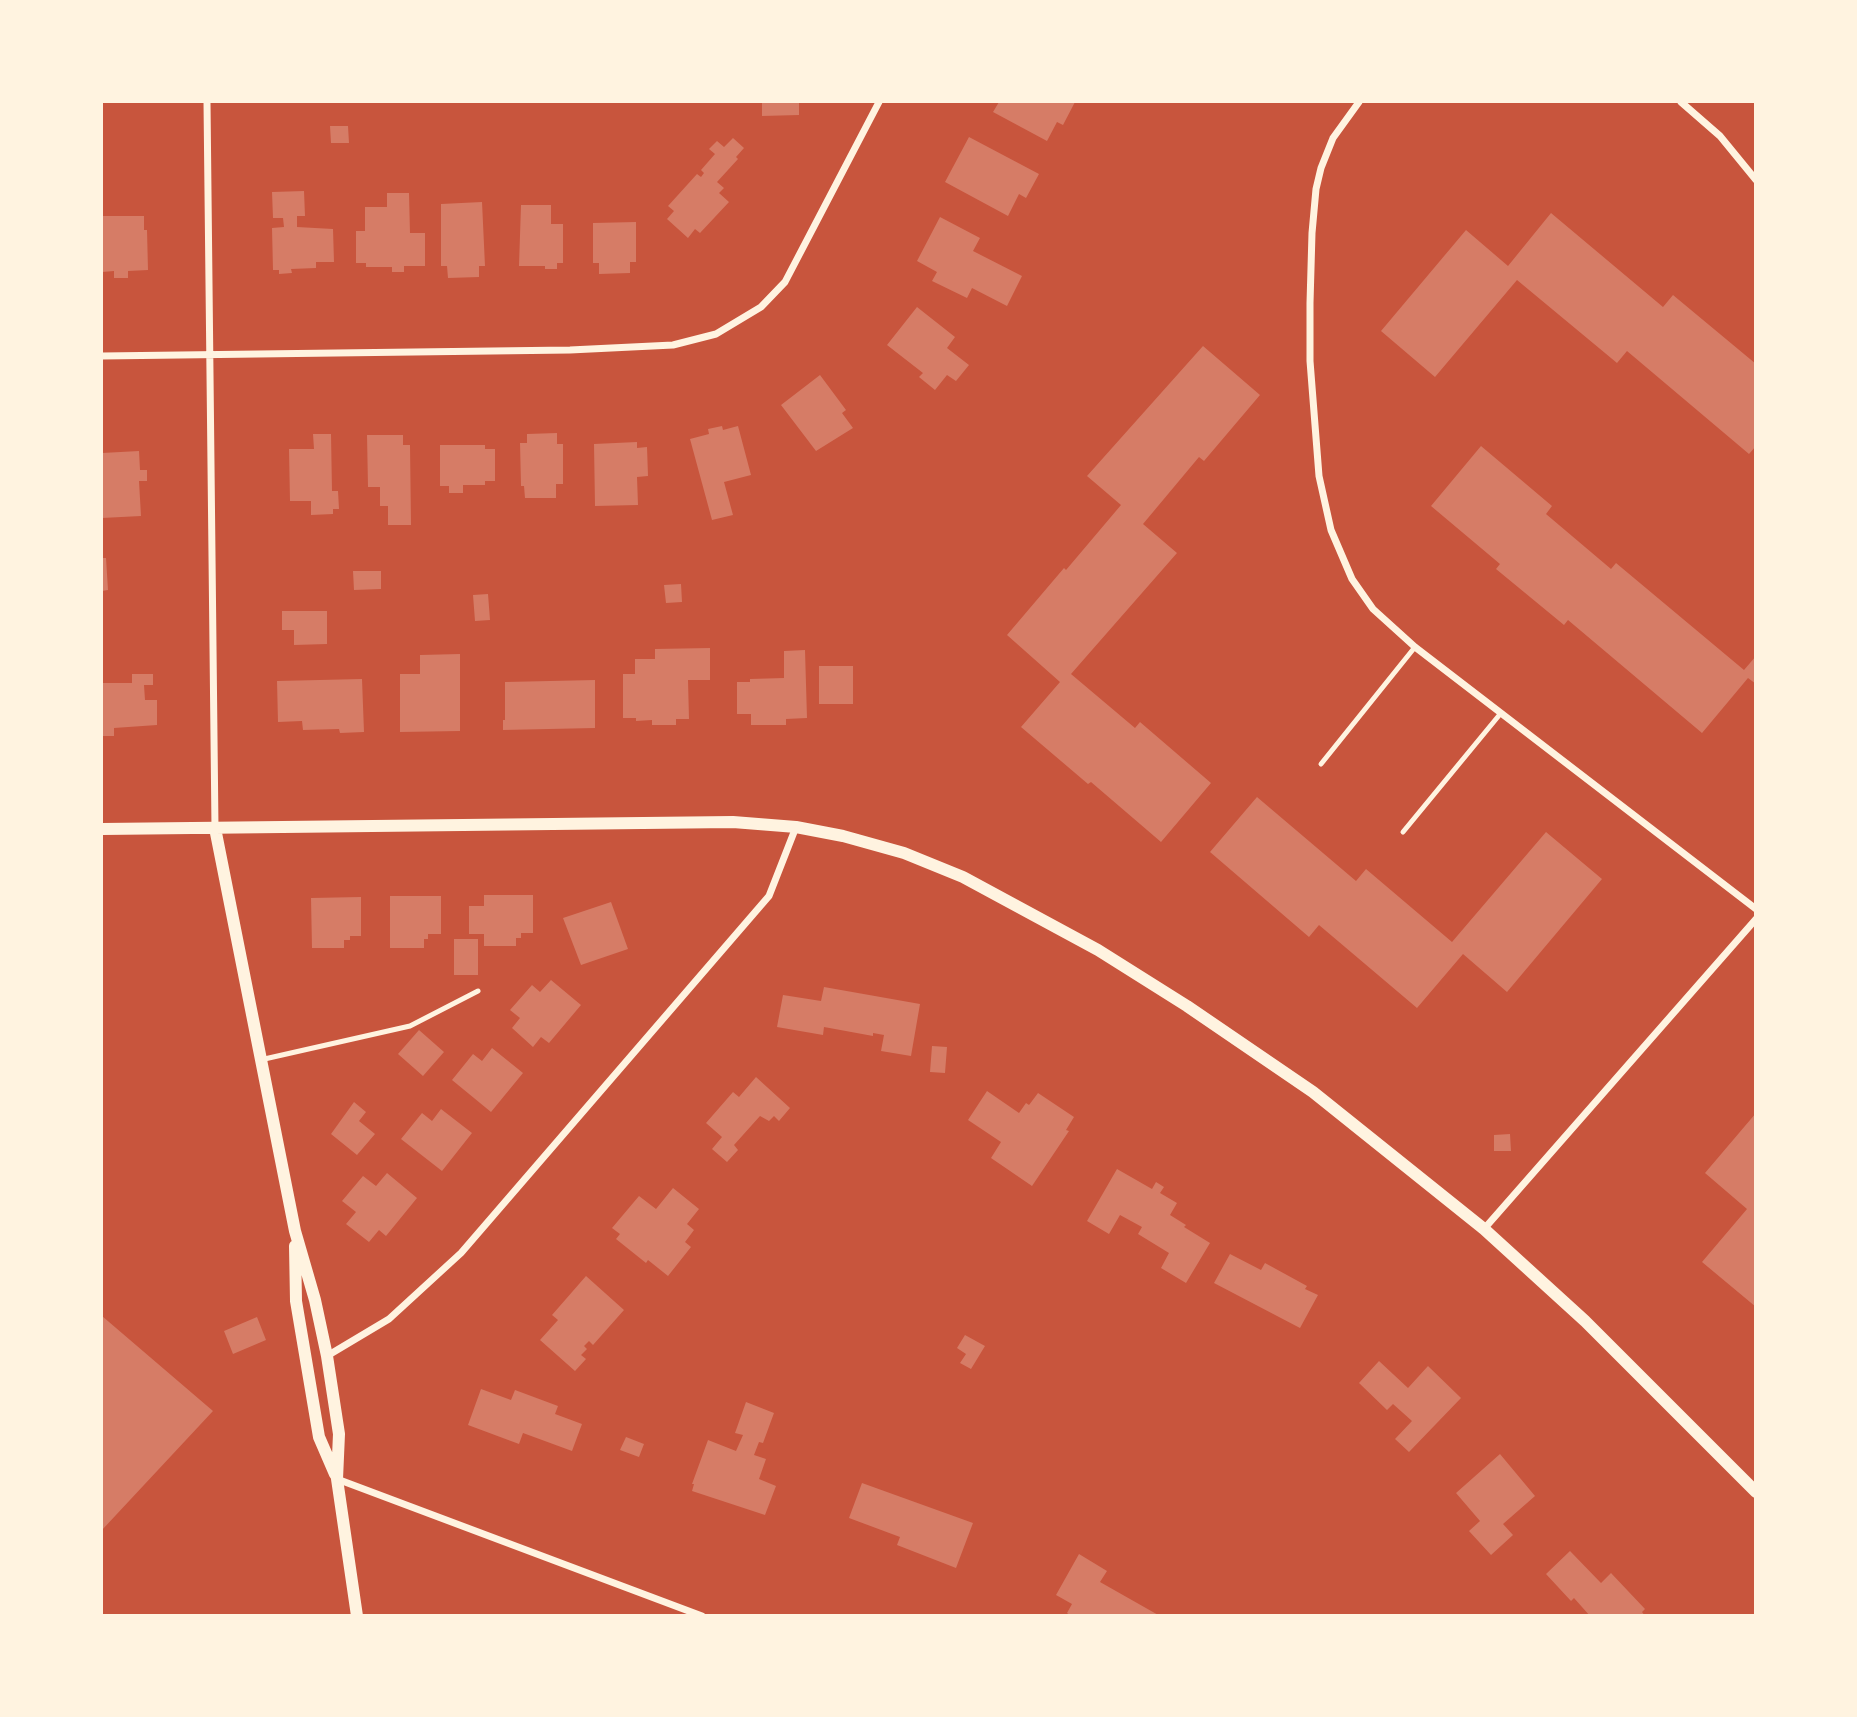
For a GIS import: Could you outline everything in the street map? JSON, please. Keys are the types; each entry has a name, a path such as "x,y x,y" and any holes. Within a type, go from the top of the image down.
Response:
{"street":[{"path":"207,102 215,828 295,1231 315,1300 327,1356 339,1434 337,1479 357,1615"},
{"path":"102,356 570,350 673,345 716,334 761,307 785,282 879,102"},
{"path":"1359,102 1333,138 1316,190 1312,233 1310,361 1319,476 1331,530 1352,579 1373,609 1415,647 1755,909"},
{"path":"1681,102 1720,136 1755,180"},
{"path":"102,830 733,822 796,827 844,835 927,862 1019,905 1098,950 1187,1006 1313,1092 1484,1229 1586,1321 1755,1492"},
{"path":"327,1356 389,1319 461,1253 769,895 796,827"},
{"path":"1484,1229 1755,919"},
{"path":"295,1231 296,1301 319,1437 337,1479 702,1615"}],"lane":[{"path":"1321,764 1415,647"},
{"path":"1403,832 1501,713"},
{"path":"260,1060 410,1026 478,991"}],"building":[{"path":"762,102 799,102 799,115 762,116"},
{"path":"999,102 1075,102 1063,125 1057,122 1047,141 993,112"},
{"path":"330,126 348,126 349,143 331,143"},
{"path":"969,137 1039,174 1026,198 1019,194 1008,216 945,182"},
{"path":"733,138 744,148 736,157 738,159 717,182 724,188 719,193 729,202 700,233 695,229 688,238 667,219 674,211 668,206 697,174 701,177 704,173 701,170 715,154 709,149 717,141 724,147"},
{"path":"304,191 305,216 297,216 297,227 333,229 334,262 316,262 316,268 291,269 292,273 279,274 279,270 273,270 272,228 284,227 283,218 273,218 272,192"},
{"path":"387,193 409,193 410,233 425,233 425,266 404,266 404,272 392,272 392,267 366,267 366,263 356,263 356,231 365,231 365,207 387,207"},
{"path":"482,202 485,266 479,266 479,277 448,278 447,266 441,266 441,204"},
{"path":"521,205 551,205 551,224 563,224 563,263 557,263 557,269 519,266"},
{"path":"1551,213 1663,307 1673,295 1756,364 1756,446 1749,454 1627,351 1617,363 1517,280 1435,377 1381,331 1466,230 1508,266"},
{"path":"102,216 144,216 148,270 128,271 128,278 114,278 114,271 102,272"},
{"path":"940,217 980,238 973,251 1022,276 1007,306 972,288 967,298 932,281 937,272 917,261"},
{"path":"636,222 636,262 630,262 630,273 599,274 599,263 593,263 593,223"},
{"path":"917,307 955,337 947,348 969,365 956,381 947,375 935,390 919,377 923,373 887,345"},
{"path":"1203,346 1260,395 1204,461 1199,457 1143,524 1177,553 1071,674 1135,728 1140,722 1211,783 1161,842 1021,727 1060,682 1007,635 1121,505 1087,476"},
{"path":"820,375 846,410 842,413 853,428 816,451 781,405"},
{"path":"722,426 723,430 738,426 751,475 724,482 733,515 712,520 690,439 709,434 708,429"},
{"path":"557,433 557,444 563,444 563,484 556,484 556,498 525,498 524,486 521,486 520,443 527,443 527,434"},
{"path":"313,434 331,434 332,491 338,491 339,509 333,509 333,514 311,515 311,501 290,501 289,449 314,449"},
{"path":"367,435 403,435 403,445 410,445 411,525 388,525 388,506 380,506 380,487 368,487"},
{"path":"637,442 637,448 647,447 648,476 637,477 638,505 595,506 594,444"},
{"path":"440,445 485,445 485,449 495,449 495,481 485,481 485,485 463,485 463,493 449,493 449,486 440,486"},
{"path":"1481,446 1552,506 1546,514 1611,569 1616,563 1744,670 1756,656 1756,684 1748,678 1702,733 1568,620 1564,625 1496,569 1500,564 1431,506"},
{"path":"139,451 140,470 147,470 147,481 139,481 141,516 102,518 102,453"},
{"path":"102,558 106,558 108,590 102,591"},
{"path":"353,571 381,571 381,589 354,590"},
{"path":"681,584 682,602 666,603 664,585"},
{"path":"488,594 490,620 475,621 473,595"},
{"path":"282,611 327,611 327,644 294,645 294,630 282,630"},
{"path":"710,648 710,680 688,680 689,719 676,719 676,725 652,725 652,720 623,718 623,674 635,674 635,659 655,659 655,649"},
{"path":"805,650 807,718 786,719 786,725 751,725 751,714 737,714 737,682 784,678 784,651"},
{"path":"460,654 460,731 400,732 400,674 420,674 420,655"},
{"path":"819,666 853,666 853,704 819,704"},
{"path":"132,674 153,674 153,685 144,685 145,700 157,700 157,725 114,728 114,736 102,736 102,683 132,683"},
{"path":"362,679 364,732 340,733 339,729 303,730 302,721 278,722 277,681"},
{"path":"595,680 595,728 503,730 505,682"},
{"path":"1257,797 1356,881 1366,869 1452,942 1546,832 1602,879 1507,992 1463,954 1417,1008 1319,925 1309,937 1210,852"},
{"path":"484,895 533,895 533,933 521,933 521,938 516,938 516,946 484,946 484,934 469,934 469,906 484,906"},
{"path":"390,896 441,896 441,934 428,934 428,939 424,939 424,948 390,948"},
{"path":"361,897 361,936 350,936 350,940 344,940 344,948 312,948 311,898"},
{"path":"611,902 628,949 581,965 563,918"},
{"path":"454,939 478,939 478,975 454,975"},
{"path":"551,980 581,1005 549,1043 541,1037 533,1047 512,1028 520,1018 510,1010 532,985 540,992"},
{"path":"824,987 920,1004 911,1056 881,1051 884,1035 873,1033 873,1036 824,1027 823,1035 777,1027 783,995 821,1001"},
{"path":"419,1030 444,1052 423,1076 398,1054"},
{"path":"932,1046 947,1047 945,1073 930,1072"},
{"path":"492,1048 523,1073 491,1112 452,1080 473,1054 482,1061"},
{"path":"756,1077 790,1108 779,1121 774,1116 769,1121 760,1116 734,1145 738,1150 727,1162 712,1149 722,1137 706,1123 733,1092 739,1097"},
{"path":"987,1091 1019,1113 1038,1093 1074,1117 1066,1130 1069,1131 1032,1186 991,1158 1001,1142 968,1120"},
{"path":"354,1102 366,1112 359,1121 375,1134 357,1155 331,1134"},
{"path":"441,1109 472,1133 442,1171 401,1139 422,1113 432,1121"},
{"path":"1756,1113 1756,1307 1702,1262 1747,1209 1705,1173"},
{"path":"1510,1134 1511,1151 1494,1151 1494,1135"},
{"path":"1117,1169 1152,1189 1156,1182 1164,1187 1160,1193 1177,1203 1170,1215 1210,1243 1186,1283 1161,1268 1169,1253 1138,1234 1142,1227 1120,1215 1109,1234 1087,1221"},
{"path":"387,1173 417,1198 386,1236 379,1230 369,1242 346,1224 356,1212 342,1201 363,1176 376,1186"},
{"path":"673,1188 699,1209 687,1224 694,1230 685,1242 691,1247 668,1276 648,1260 646,1263 616,1239 620,1234 612,1228 639,1196 656,1209"},
{"path":"1230,1254 1261,1270 1265,1263 1318,1295 1300,1328 1214,1283"},
{"path":"586,1276 624,1310 593,1345 589,1341 584,1346 587,1349 581,1355 586,1359 575,1371 540,1340 558,1320 552,1315"},
{"path":"102,1316 213,1411 102,1530"},
{"path":"257,1317 266,1340 233,1354 224,1331"},
{"path":"965,1335 985,1346 971,1369 960,1363 966,1354 957,1348"},
{"path":"1379,1361 1408,1388 1428,1366 1461,1398 1409,1452 1395,1439 1412,1421 1393,1404 1387,1410 1359,1383"},
{"path":"481,1389 511,1400 515,1390 558,1406 555,1414 582,1424 572,1451 523,1433 519,1444 468,1425"},
{"path":"746,1402 774,1413 763,1443 759,1442 754,1455 766,1459 759,1479 776,1486 765,1515 692,1491 708,1440 736,1451 743,1435 735,1433"},
{"path":"626,1437 644,1444 639,1457 620,1450"},
{"path":"1500,1454 1535,1496 1503,1524 1513,1535 1491,1555 1469,1531 1480,1521 1456,1493"},
{"path":"862,1483 973,1523 956,1568 897,1545 900,1537 849,1518"},
{"path":"1570,1551 1601,1583 1611,1573 1645,1609 1642,1612 1645,1616 1590,1616 1574,1598 1571,1601 1546,1574"},
{"path":"1079,1554 1107,1571 1100,1582 1160,1616 1071,1616 1067,1613 1072,1604 1056,1595"}]}
